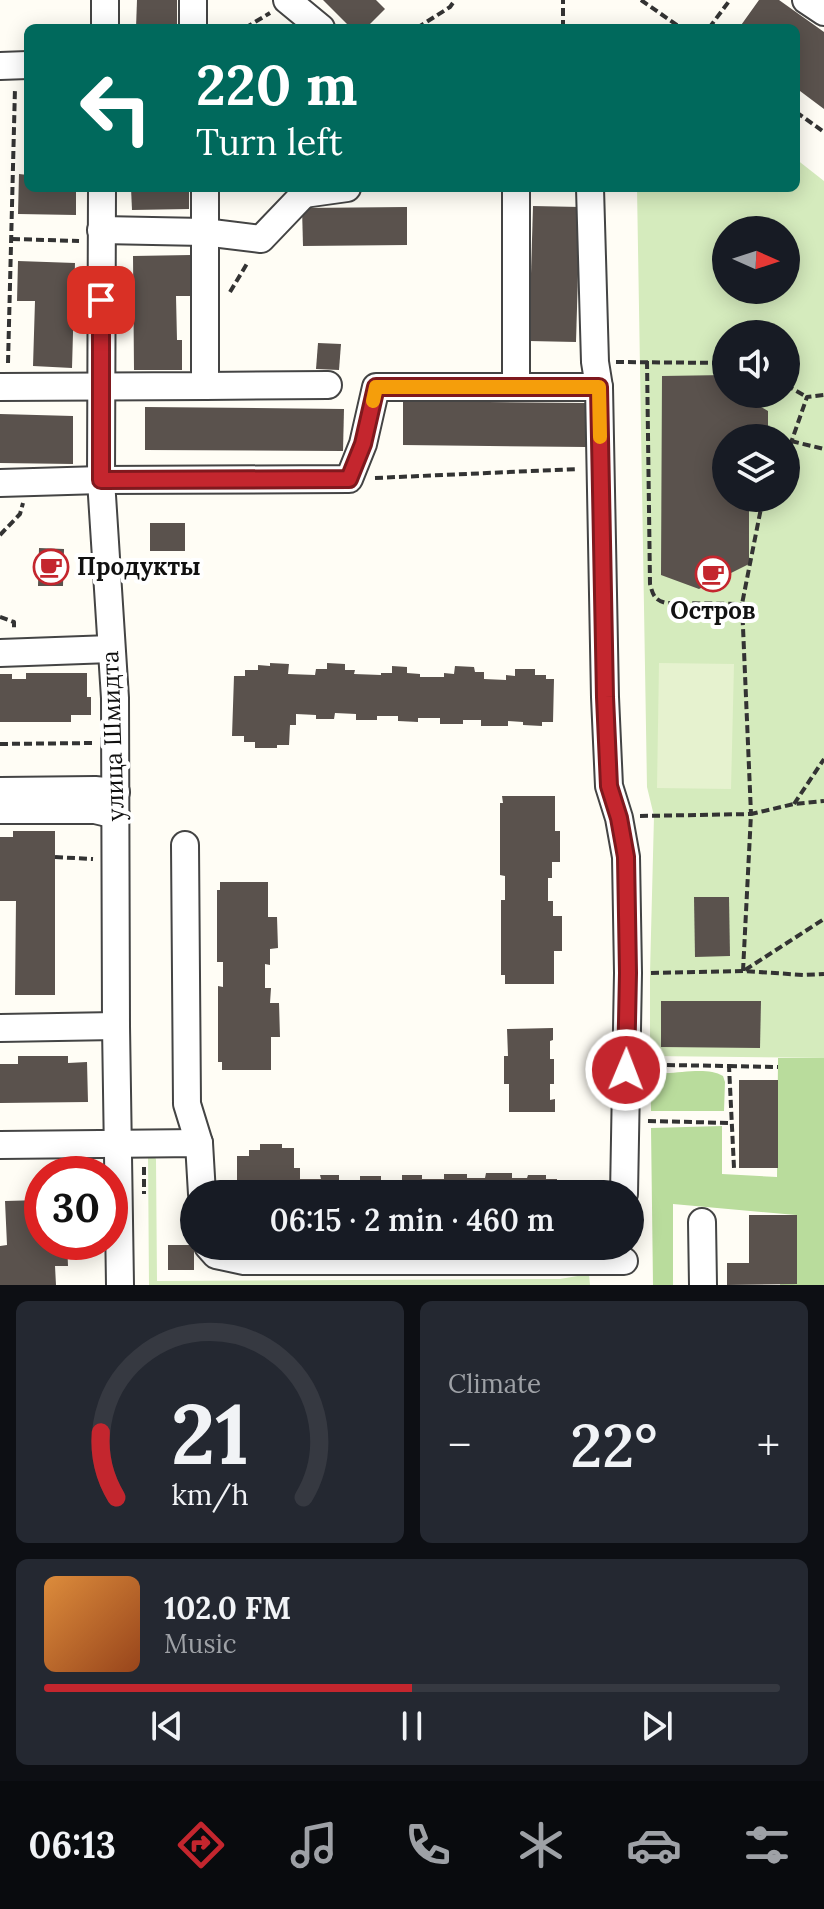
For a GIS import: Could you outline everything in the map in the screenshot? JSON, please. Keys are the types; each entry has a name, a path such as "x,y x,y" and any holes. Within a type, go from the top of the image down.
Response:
{"street":[{"path":"105,0 105,24"},
{"path":"193,0 193,24"},
{"path":"287,0 316,24"},
{"path":"806,0 824,12"},
{"name":"улица Шмидта","path":"102,192 101,480 116,743 116,804 106,860 116,1026 120,1285"},
{"path":"205,192 205,386"},
{"path":"101,236 204,232 261,239 305,192"},
{"path":"516,192 516,387"},
{"path":"590,192 609,786 626,857 628,973 624,1180"},
{"path":"0,483 349,479 363,444 376,387 516,387 597,375"},
{"path":"4,387 328,385"},
{"path":"0,653 111,649"},
{"path":"0,791 95,790 116,804"},
{"path":"0,810 95,810 116,804"},
{"path":"185,845 187,1104 199,1143 201,1180"},
{"path":"0,1028 116,1026"},
{"path":"0,1145 199,1143"},
{"path":"702,1222 703,1285"},
{"path":"239,1260 624,1264"}],"path":[{"path":"423,24 450,7 455,0"},
{"path":"563,0 563,24"},
{"path":"641,0 675,24"},
{"path":"712,24 730,0"},
{"path":"4,387 15,66"},
{"path":"800,115 824,132"},
{"path":"11,239 101,236"},
{"path":"229,292 261,239"},
{"path":"647,361 650,584 653,596 659,602 666,603 742,604"},
{"path":"597,375 647,361 712,363"},
{"path":"800,393 807,397 824,395"},
{"path":"797,424 807,397"},
{"path":"800,443 824,449"},
{"path":"349,479 600,468"},
{"path":"0,535 20,514 28,482"},
{"path":"743,971 751,814 742,604 760,512"},
{"path":"0,744 116,743"},
{"path":"794,804 824,759"},
{"path":"619,818 751,814 824,801"},
{"path":"55,857 106,860"},
{"path":"743,971 824,919"},
{"path":"628,973 743,971 824,974"},
{"path":"667,1065 778,1067"},
{"path":"729,1066 734,1168"},
{"path":"625,1122 731,1123"}],"green space":[{"path":"800,162 824,181 824,1058 650,1056 654,816 647,787 637,192 800,192"},
{"path":"659,663 734,664 731,789 657,788"},
{"path":"650,1056 664,1056 666,1073 703,1071 723,1076 724,1111 651,1111"},
{"path":"778,1058 824,1058 824,1285 780,1285 796,1215 673,1204 673,1285 653,1285 651,1128 722,1126 722,1174 777,1177"},
{"path":"148,1155 156,1159 157,1281 560,1279 589,1274 590,1285 149,1285"}],"building":[{"path":"137,0 177,0 177,24 136,24"},
{"path":"323,0 376,0 385,9 370,24 347,24"},
{"path":"759,0 779,0 824,32 824,109 800,91 800,24 742,24"},
{"path":"19,174 24,175 24,192 76,192 76,215 18,214"},
{"path":"131,192 189,192 189,209 132,210"},
{"path":"533,206 580,207 576,342 529,341"},
{"path":"407,207 407,245 303,246 302,208"},
{"path":"191,255 192,296 176,296 177,340 182,340 182,370 134,370 133,256"},
{"path":"18,261 75,263 72,368 33,366 35,301 17,301"},
{"path":"318,343 341,344 339,370 316,369"},
{"path":"712,375 712,408 763,408 768,411 768,424 712,424 712,512 749,512 749,564 699,589 661,575 662,376"},
{"path":"403,401 587,403 586,447 403,445"},
{"path":"145,407 344,409 343,451 145,450"},
{"path":"0,414 73,416 73,464 0,463"},
{"path":"150,523 185,523 185,551 150,551"},
{"name":"Продукты","path":"39,548 64,549 63,586 38,586"},
{"path":"270,663 289,664 288,674 315,675 316,669 327,669 327,663 345,664 345,670 355,670 354,674 381,675 392,673 392,666 407,667 407,673 420,674 420,677 454,674 455,666 474,667 475,672 484,672 484,679 506,680 506,675 515,676 515,669 535,669 535,675 554,679 553,722 542,722 542,726 508,721 508,726 481,726 481,720 440,724 440,718 418,718 418,722 398,721 398,716 356,720 356,714 335,713 334,719 316,719 316,715 296,714 296,725 290,725 289,745 255,748 255,742 244,742 244,736 232,736 234,676 245,676 245,670 258,670 258,665 270,666"},
{"path":"26,673 87,673 91,715 71,715 71,722 0,722 0,674 12,674 12,679 26,679"},
{"path":"502,796 555,796 555,831 560,831 560,862 552,862 548,901 553,901 553,916 562,916 562,951 554,951 554,984 505,984 505,975 501,975 501,900 505,900 505,876 500,875"},
{"path":"13,831 55,831 55,995 15,995 16,901 0,901 0,837 13,837"},
{"path":"220,882 268,882 268,917 277,917 278,948 270,949 270,965 265,964 265,988 271,988 270,1003 279,1003 280,1037 271,1037 271,1070 222,1070 222,1062 218,1062 218,986 223,987 223,962 217,962 217,890 220,890"},
{"path":"694,897 729,897 730,956 695,957"},
{"path":"661,1001 761,1001 760,1048 661,1047"},
{"path":"553,1028 550,1059 554,1059 554,1084 550,1084 550,1100 555,1099 555,1112 509,1112 509,1084 504,1084 504,1056 508,1056 507,1029"},
{"path":"18,1056 68,1056 68,1063 87,1062 88,1102 0,1103 0,1064 18,1064"},
{"path":"739,1080 778,1080 778,1168 739,1168"},
{"path":"260,1144 282,1144 282,1148 294,1148 294,1168 300,1168 300,1179 339,1175 339,1180 237,1180 237,1156 249,1156 249,1150 260,1150"},
{"path":"486,1173 512,1173 512,1178 546,1175 546,1179 557,1179 402,1180 402,1175 444,1179 444,1174 485,1178"},
{"path":"360,1176 381,1176 381,1180 360,1180"},
{"path":"24,1200 24,1260 68,1260 68,1266 55,1266 56,1285 0,1285 0,1246 7,1245 5,1201"},
{"path":"749,1215 797,1215 797,1284 727,1285 727,1263 749,1263"},
{"path":"168,1245 180,1245 180,1260 194,1260 194,1270 168,1270"}],"slow traffic":[{"path":"373,401 376,387 599,387 600,437"}],"place":[{"name":"Продукты","path":"51,567"},
{"name":"Остров","path":"713,574"}],"route":[{"path":"101,300 101,480 349,479 363,444 376,387 599,387 609,786 626,857 626,1070"}]}
